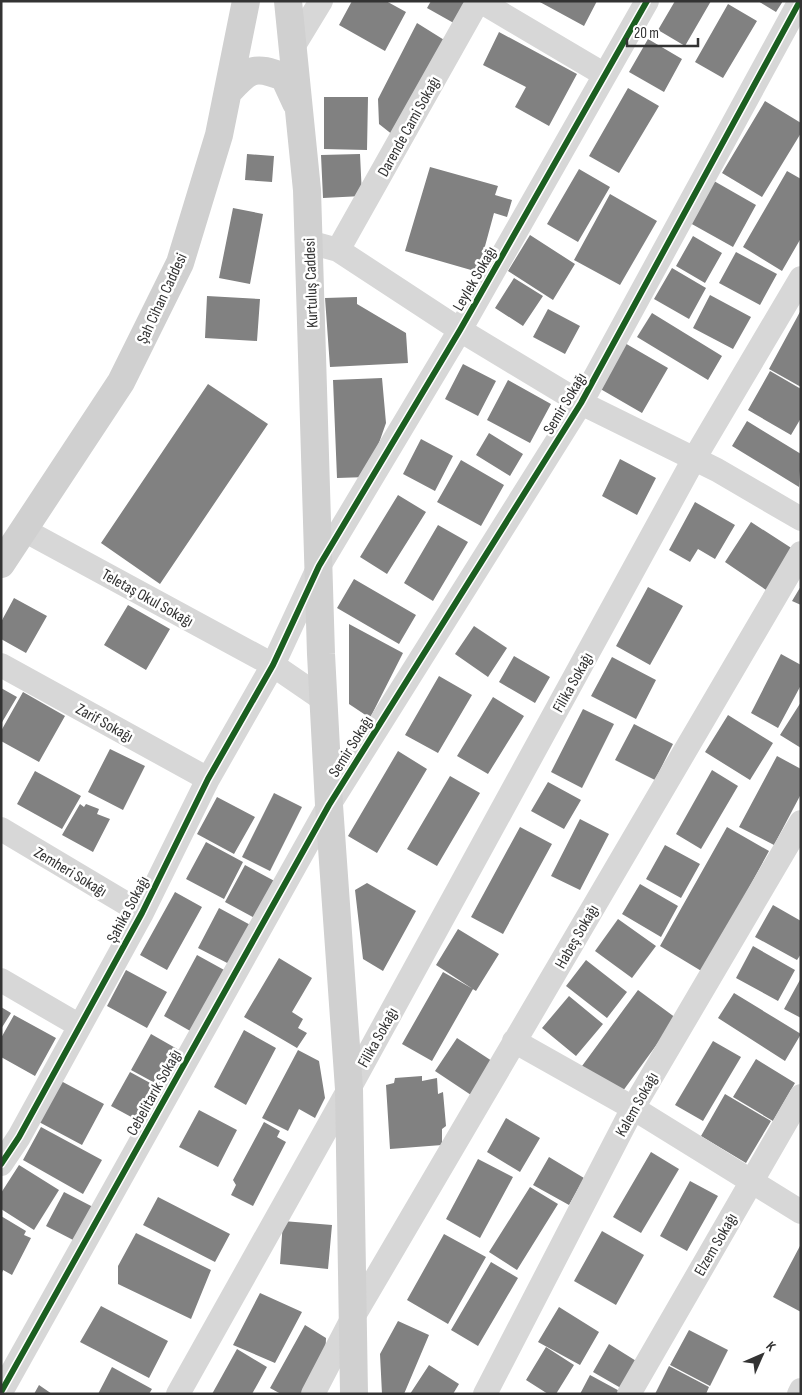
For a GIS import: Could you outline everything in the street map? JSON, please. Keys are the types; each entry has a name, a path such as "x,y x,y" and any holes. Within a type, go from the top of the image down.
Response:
{"main road":[{"name":"Şah Cihan Caddesi","path":"1,564 121,382 180,263 219,135 246,1"},
{"name":"Kurtuluş Caddesi","path":"288,1 307,190 324,700 329,805 349,1089 354,1394"},
{"path":"228,92 246,73 264,69 284,78 299,111"}],"street":[{"path":"293,46 321,1"},
{"path":"479,1 605,75"},
{"name":"Darende Cami Sokağı","path":"338,250 479,1"},
{"name":"Leylek Sokağı","path":"273,665 319,566 460,330 646,1"},
{"name":"Semir Sokağı","path":"329,805 581,403 800,1"},
{"path":"309,242 338,250 460,330 581,403 694,459 801,519"},
{"name":"Filika Sokağı","path":"178,1394 349,1089 694,459 801,278"},
{"name":"Teletaş Okul Sokağı","path":"24,530 273,665 324,700"},
{"name":"Habeş Sokağı","path":"313,1394 352,1319 801,553"},
{"name":"Zarif Sokağı","path":"1,665 208,779"},
{"name":"Şahika Sokağı","path":"1,1164 10,1132 80,1026 142,913 208,779 273,665"},
{"name":"Cebelitarık Sokağı","path":"1,1392 329,805"},
{"name":"Kalem Sokağı","path":"485,1394 633,1108 801,822"},
{"name":"Zemheri Sokağı","path":"1,829 142,913"},
{"path":"1,980 80,1026"},
{"path":"514,1042 633,1108 801,1212"},
{"name":"Elzem Sokağı","path":"629,1394 801,1096"},
{"path":"799,1394 801,1390"}],"building":[{"path":"352,1 386,1 406,12 385,51 339,25"},
{"path":"431,1 472,1 459,26 427,8"},
{"path":"538,1 597,1 584,26"},
{"path":"675,1 711,1 685,46 658,30"},
{"path":"758,1 783,1 776,12"},
{"path":"728,4 757,21 723,78 695,62"},
{"path":"417,23 449,43 398,139 379,124 378,99"},
{"path":"499,32 577,74 549,126 515,107 526,87 483,65"},
{"path":"648,39 682,59 664,92 629,72"},
{"path":"628,88 659,106 619,173 589,156"},
{"path":"324,97 368,97 367,150 324,149"},
{"path":"765,101 801,123 801,133 762,197 722,173"},
{"path":"247,154 274,156 272,182 245,180"},
{"path":"360,154 362,196 323,198 321,155"},
{"path":"430,167 498,186 495,195 512,200 507,217 494,213 478,272 405,251"},
{"path":"579,169 610,187 578,242 547,224"},
{"path":"787,171 801,179 801,238 782,271 743,247"},
{"path":"714,181 756,205 733,247 690,223"},
{"path":"610,194 657,221 620,285 574,260"},
{"path":"233,208 263,214 250,284 219,278"},
{"path":"530,235 575,264 553,300 508,271"},
{"path":"693,236 722,253 705,283 676,266"},
{"path":"736,252 777,274 760,305 719,283"},
{"path":"672,268 706,288 689,319 654,299"},
{"path":"514,278 543,296 523,326 495,308"},
{"path":"710,295 751,317 733,349 693,328"},
{"path":"207,296 260,299 257,341 205,338"},
{"path":"357,297 357,304 406,333 408,363 330,367 325,298"},
{"path":"548,309 580,326 565,354 533,337"},
{"path":"801,310 801,387 769,369"},
{"path":"652,313 722,356 708,380 637,337"},
{"path":"623,342 668,368 642,413 597,387"},
{"path":"463,364 496,381 478,416 445,399"},
{"path":"770,371 801,389 801,418 791,435 748,410"},
{"path":"382,378 386,423 367,477 337,478 333,380"},
{"path":"508,380 551,404 530,443 487,420"},
{"path":"208,384 268,424 160,584 101,543"},
{"path":"747,421 801,454 799,487 732,446"},
{"path":"489,433 523,454 510,476 476,455"},
{"path":"421,439 453,456 435,491 403,474"},
{"path":"620,459 656,478 637,515 602,496"},
{"path":"461,460 504,485 481,526 437,502"},
{"path":"398,495 426,512 387,574 360,557"},
{"path":"695,502 735,525 715,559 698,549 690,562 669,550"},
{"path":"751,522 796,551 769,592 725,562"},
{"path":"438,525 468,542 433,601 404,583"},
{"path":"354,579 416,615 399,644 337,608"},
{"path":"801,586 801,605 792,601"},
{"path":"648,587 683,606 650,665 616,646"},
{"path":"14,598 47,616 26,653 1,639 1,622"},
{"path":"128,605 170,629 146,670 104,645"},
{"path":"349,624 403,653 370,718 349,704"},
{"path":"474,626 507,648 488,677 455,654"},
{"path":"781,654 801,665 801,685 778,728 751,713"},
{"path":"514,656 550,677 535,703 499,682"},
{"path":"612,657 656,680 636,719 591,696"},
{"path":"439,676 472,695 438,753 405,735"},
{"path":"1,688 17,697 1,724"},
{"path":"23,692 65,716 39,762 1,741 1,731"},
{"path":"493,697 524,716 488,774 457,756"},
{"path":"801,702 801,748 780,735"},
{"path":"583,709 614,724 582,788 551,772"},
{"path":"728,715 773,743 750,780 705,752"},
{"path":"634,724 673,744 655,780 615,760"},
{"path":"110,749 145,766 123,810 88,792"},
{"path":"398,751 427,769 377,853 348,836"},
{"path":"777,756 801,769 801,794 774,845 739,827"},
{"path":"712,770 738,786 701,849 676,834"},
{"path":"35,771 81,796 62,829 17,804"},
{"path":"450,776 480,793 437,866 407,849"},
{"path":"548,782 581,800 564,829 531,811"},
{"path":"274,793 302,807 270,871 242,857"},
{"path":"217,797 255,817 234,854 197,834"},
{"path":"80,804 84,807 86,804 99,809 97,814 110,819 93,852 62,835"},
{"path":"580,819 609,834 580,890 551,876"},
{"path":"520,827 552,844 503,934 471,917"},
{"path":"727,827 769,851 703,972 660,946"},
{"path":"206,842 243,862 224,899 186,879"},
{"path":"665,845 700,864 681,898 646,879"},
{"path":"245,865 280,884 260,921 225,902"},
{"path":"367,883 416,911 383,971 363,959 355,890"},
{"path":"640,884 678,906 661,937 622,914"},
{"path":"175,892 202,907 167,970 140,955"},
{"path":"773,905 801,921 801,954 797,960 755,937"},
{"path":"219,908 256,928 235,967 198,948"},
{"path":"618,919 656,946 632,978 595,951"},
{"path":"458,929 499,954 476,991 436,965"},
{"path":"753,946 795,970 778,1001 736,978"},
{"path":"197,955 226,971 192,1032 164,1016"},
{"path":"279,958 312,978 292,1012 303,1019 298,1028 307,1033 297,1048 244,1017"},
{"path":"586,960 627,992 607,1018 566,986"},
{"path":"126,970 167,992 147,1028 107,1006"},
{"path":"443,972 473,989 432,1061 402,1044"},
{"path":"801,978 801,1018 784,1009"},
{"path":"638,990 676,1018 620,1095 582,1066"},
{"path":"734,993 801,1034 785,1061 718,1018"},
{"path":"569,996 603,1024 576,1056 542,1028"},
{"path":"1,1007 11,1013 1,1029"},
{"path":"14,1015 56,1038 35,1076 1,1057 1,1038"},
{"path":"244,1030 276,1048 246,1105 214,1087"},
{"path":"151,1034 186,1054 166,1089 131,1070"},
{"path":"457,1038 495,1063 474,1097 435,1071"},
{"path":"713,1041 741,1057 703,1121 675,1105"},
{"path":"298,1050 319,1061 325,1098 315,1118 299,1109 288,1131 262,1118"},
{"path":"756,1059 795,1083 773,1121 733,1097"},
{"path":"130,1072 165,1091 146,1125 111,1106"},
{"path":"422,1076 422,1081 437,1078 438,1094 443,1092 446,1126 442,1129 442,1145 390,1149 386,1085 394,1083 395,1078"},
{"path":"61,1081 104,1104 82,1145 39,1122"},
{"path":"725,1094 771,1121 746,1163 701,1136"},
{"path":"199,1110 237,1130 218,1167 179,1147"},
{"path":"506,1118 540,1138 520,1172 487,1152"},
{"path":"264,1122 280,1131 277,1137 286,1142 253,1206 231,1195 236,1185 233,1180"},
{"path":"41,1127 102,1160 83,1194 23,1160"},
{"path":"651,1152 679,1169 641,1233 613,1217"},
{"path":"549,1157 584,1178 569,1205 533,1185"},
{"path":"478,1159 513,1177 480,1238 446,1219"},
{"path":"19,1165 59,1190 34,1230 1,1209 1,1193"},
{"path":"690,1181 718,1196 687,1251 660,1236"},
{"path":"530,1187 558,1204 517,1270 489,1252"},
{"path":"64,1192 95,1208 77,1242 46,1226"},
{"path":"158,1197 230,1234 215,1262 143,1225"},
{"path":"1,1216 26,1231 24,1235 31,1238 12,1275 3,1270 1,1275"},
{"path":"283,1221 332,1225 328,1269 280,1264"},
{"path":"602,1231 644,1255 616,1305 574,1281"},
{"path":"136,1233 211,1270 191,1319 118,1284 118,1266"},
{"path":"444,1234 486,1257 448,1324 407,1300"},
{"path":"801,1244 801,1312 773,1297"},
{"path":"491,1262 518,1278 478,1346 451,1330"},
{"path":"260,1293 302,1312 275,1363 233,1345"},
{"path":"101,1306 168,1341 149,1378 80,1342"},
{"path":"559,1307 599,1332 580,1365 538,1342"},
{"path":"398,1321 429,1335 404,1394 382,1394 380,1354"},
{"path":"305,1325 326,1338 325,1361 308,1394 281,1394 270,1388"},
{"path":"689,1330 728,1350 710,1386 670,1365"},
{"path":"609,1344 641,1364 626,1391 593,1372"},
{"path":"546,1347 574,1365 556,1394 548,1394 526,1380"},
{"path":"237,1349 267,1367 252,1394 212,1394"},
{"path":"429,1365 459,1384 453,1394 410,1394"},
{"path":"669,1366 709,1387 706,1394 655,1394"},
{"path":"112,1367 152,1389 149,1394 98,1394"},
{"path":"590,1375 625,1394 580,1394"},
{"path":"39,1385 52,1394 34,1394"}],"cycle path":[{"path":"1,1164 19,1137 142,913 208,779 273,665 319,566 460,330 647,1"},
{"path":"1,1392 329,805 581,403 800,1"}]}
